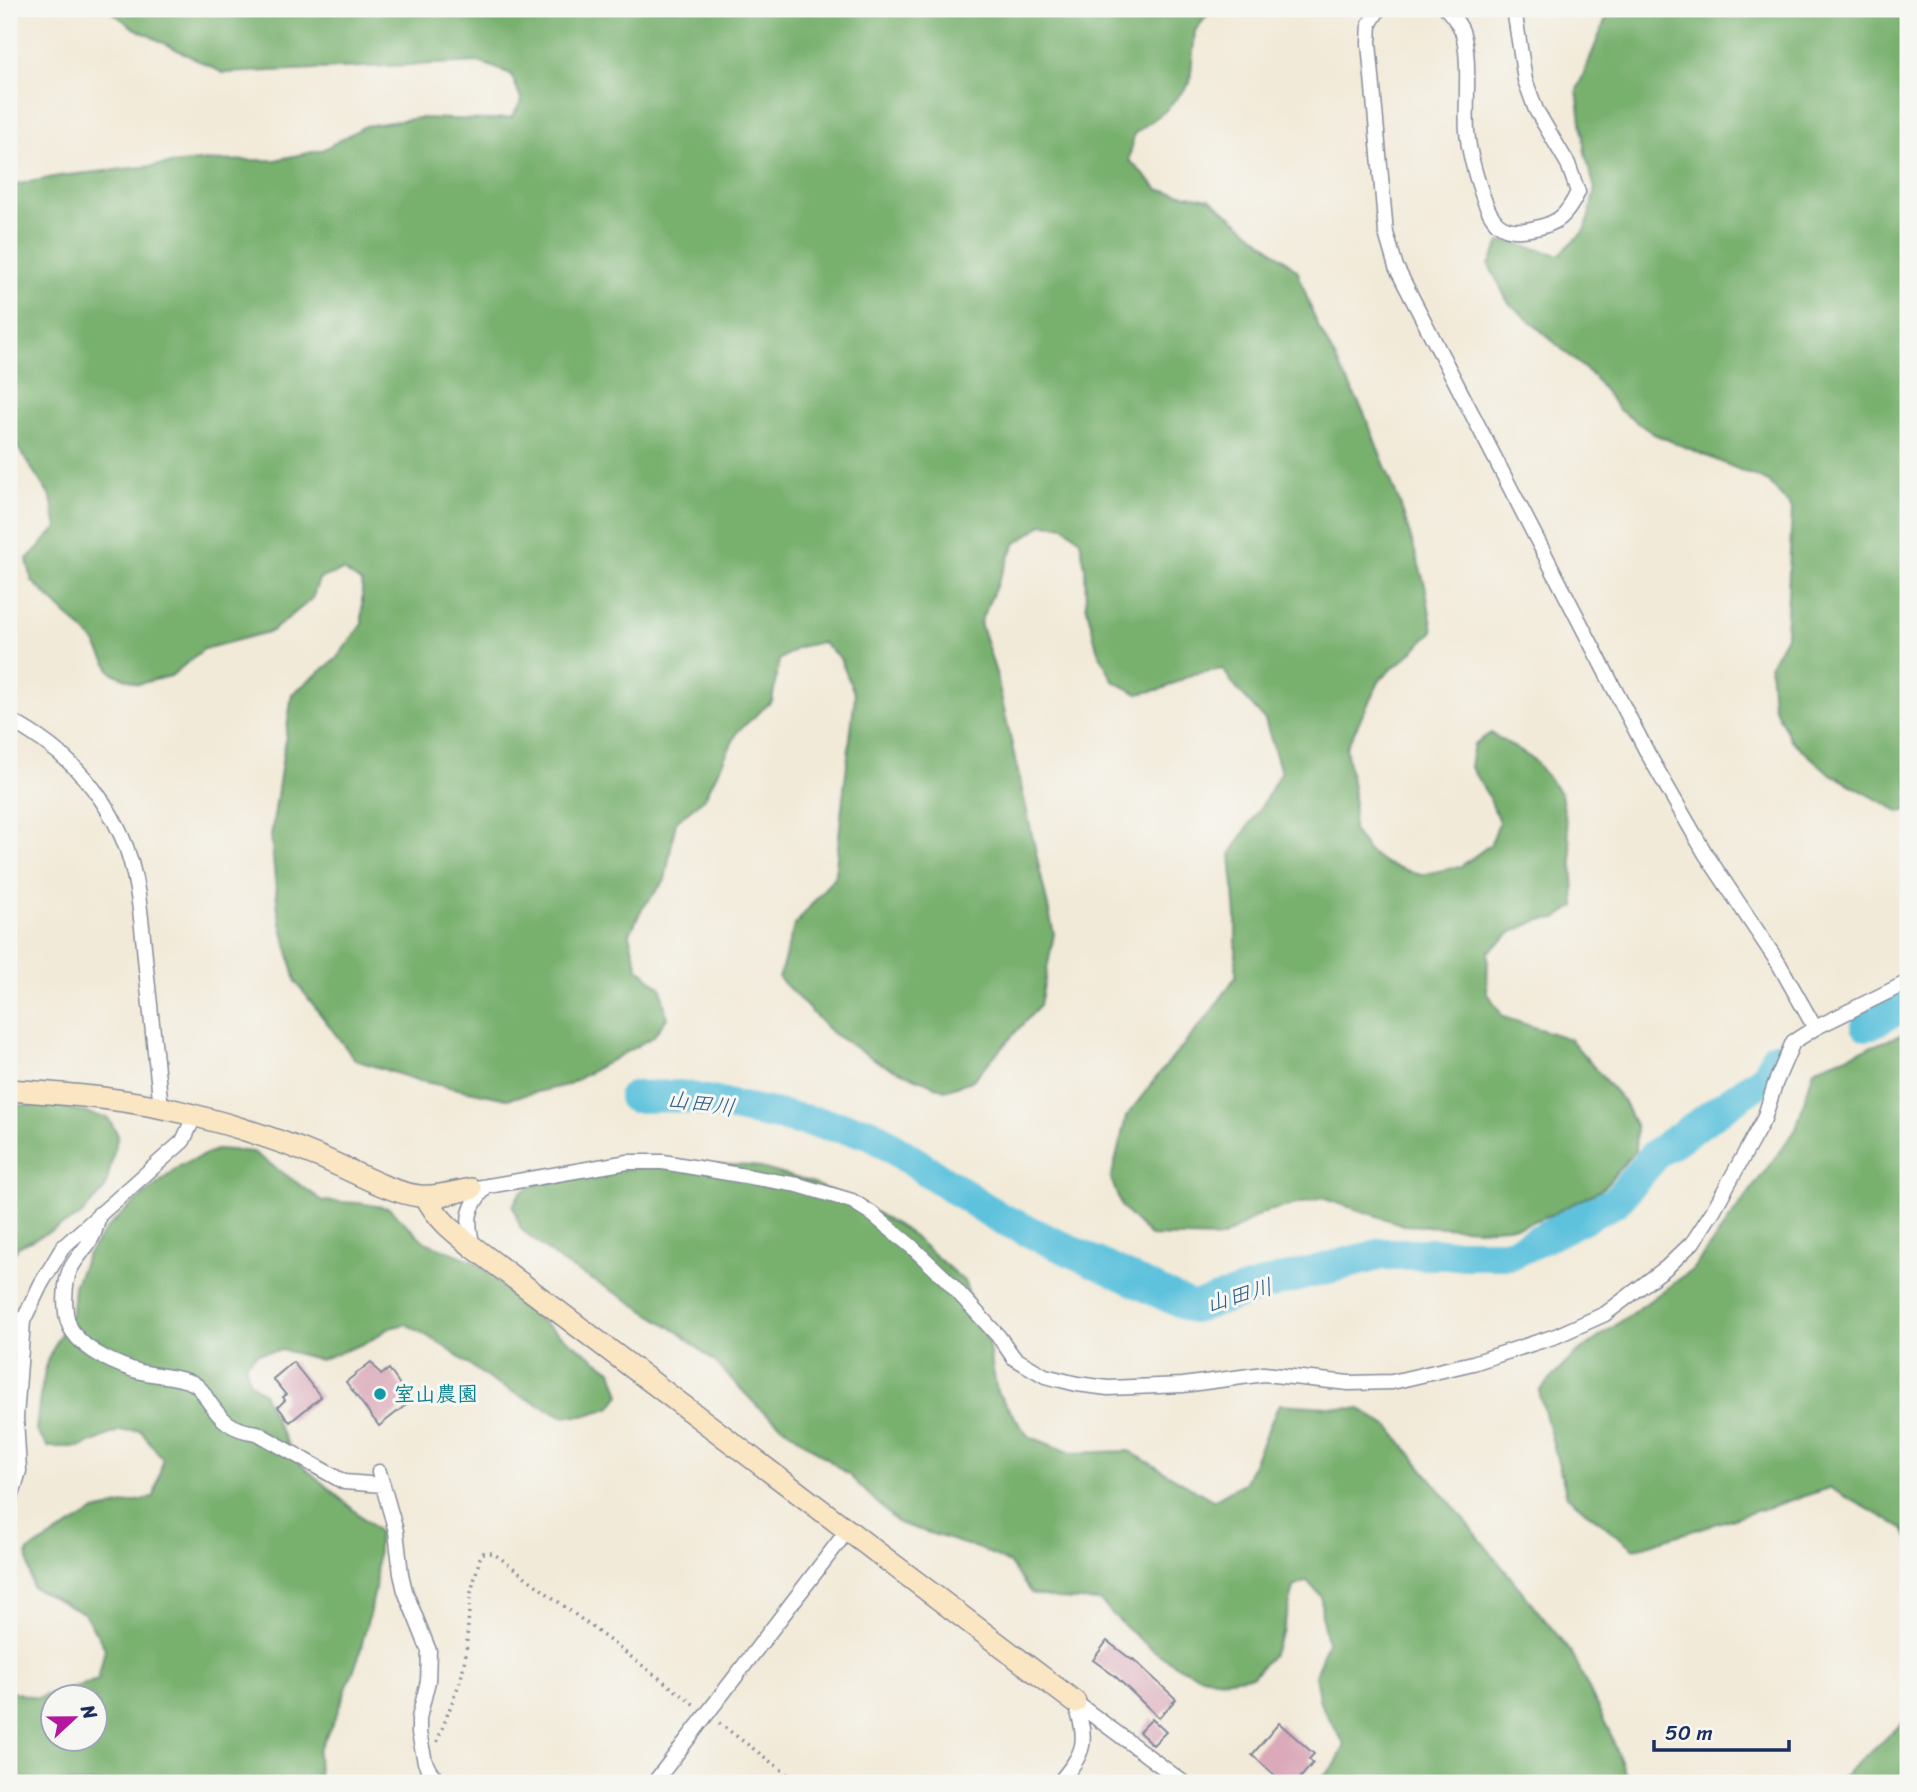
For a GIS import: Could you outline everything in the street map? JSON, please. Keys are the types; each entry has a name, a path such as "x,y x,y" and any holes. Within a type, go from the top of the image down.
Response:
{"street":[{"path":"1379,9 1370,23 1369,43 1385,233 1396,267 1648,754 1705,853 1779,964 1815,1028"},
{"path":"1447,9 1462,30 1466,51 1467,133 1472,165 1492,219 1506,230 1524,230 1545,227 1562,218 1578,192 1568,164 1536,110 1525,80 1514,9"},
{"path":"9,720 55,750 81,773 104,803 123,838 140,913 161,1107"},
{"path":"9,1090 55,1093 161,1107 195,1115 318,1156 393,1189 416,1196 426,1197 628,1162 663,1162 798,1185 852,1201 871,1213 946,1279 999,1337 1014,1358 1045,1376 1108,1388 1183,1385 1264,1374 1349,1383 1392,1382 1473,1363 1556,1336 1605,1314 1667,1267 1693,1242 1726,1188 1764,1119 1793,1041 1908,982"},
{"path":"9,1505 19,1471 16,1418 23,1321 62,1248 183,1141 195,1115"},
{"path":"473,1247 468,1227 470,1209 479,1187"},
{"path":"426,1197 441,1220 473,1247 1184,1783"},
{"path":"99,1214 93,1238 74,1262 68,1276 66,1318 79,1339 109,1360 130,1369 178,1378 200,1387 227,1423 244,1432 257,1433 344,1482 381,1478 396,1531 405,1591 429,1651 428,1681 418,1726 429,1772 441,1783"},
{"path":"654,1783 847,1531"},
{"path":"1059,1783 1078,1760 1083,1748 1083,1735 1075,1702"}],"path":[{"path":"429,1772 431,1758 461,1679 466,1653 470,1596 480,1558 487,1552 499,1557 799,1783"}],"green space":[{"path":"108,9 1212,9 1195,31 1190,83 1165,111 1134,134 1129,160 1159,190 1210,199 1297,270 1317,324 1364,413 1402,509 1425,585 1433,631 1381,678 1346,748 1354,794 1353,830 1369,852 1387,864 1421,875 1461,866 1491,844 1499,822 1489,797 1470,766 1474,744 1491,733 1534,760 1561,794 1571,850 1575,906 1556,918 1539,920 1512,932 1488,952 1487,992 1503,1017 1570,1039 1623,1101 1636,1127 1635,1151 1601,1190 1553,1214 1521,1226 1480,1229 1404,1225 1322,1198 1264,1212 1221,1238 1150,1236 1122,1208 1111,1179 1126,1117 1209,1015 1236,976 1236,917 1231,853 1281,772 1265,720 1235,687 1223,669 1193,674 1162,689 1138,694 1113,681 1097,649 1086,604 1085,567 1080,540 1064,526 1043,524 1015,544 980,622 996,673 1054,934 1040,1005 972,1081 945,1090 882,1064 832,1033 779,978 794,926 835,876 855,695 840,658 822,642 799,647 779,660 772,701 738,731 704,799 676,821 665,880 642,909 629,935 638,968 661,988 667,1018 653,1037 567,1085 507,1099 420,1081 355,1060 296,982 278,911 271,837 292,694 336,659 362,624 362,583 343,570 319,579 312,599 272,631 204,649 171,676 138,684 112,673 94,641 32,581 27,559 57,528 51,498 9,434 9,186 59,176 199,161 275,160 322,150 365,126 418,118 488,120 512,117 522,101 511,74 480,62 223,73 132,27"},
{"path":"1610,9 1908,9 1908,810 1900,812 1829,773 1791,740 1773,705 1770,665 1786,636 1792,509 1769,482 1654,434 1619,410 1594,377 1508,302 1489,265 1500,242 1510,242 1559,255 1586,229 1595,189 1585,153 1577,90"},
{"path":"1908,1032 1908,1538 1903,1528 1830,1488 1634,1549 1567,1496 1539,1391 1573,1356 1692,1270 1796,1129 1814,1069"},
{"path":"50,1104 108,1118 118,1135 105,1189 79,1217 18,1247 9,1262 9,1106"},
{"path":"218,1149 253,1152 323,1201 389,1208 425,1242 474,1261 542,1322 612,1371 620,1395 610,1408 583,1416 562,1416 493,1382 441,1344 406,1324 389,1328 368,1342 320,1360 284,1350 258,1353 245,1364 249,1381 263,1393 297,1461 379,1532 375,1590 359,1656 335,1718 318,1752 319,1783 9,1783 9,1691 38,1698 38,1754 108,1754 108,1684 84,1684 98,1680 105,1648 84,1613 32,1587 27,1552 95,1511 154,1497 163,1459 140,1430 118,1431 81,1447 48,1447 36,1431 47,1361 72,1311 74,1286 87,1255 108,1227 181,1165"},
{"path":"689,1163 754,1166 810,1182 868,1208 907,1231 964,1281 988,1342 997,1392 1028,1436 1071,1453 1129,1451 1213,1500 1245,1482 1279,1404 1360,1409 1390,1428 1571,1652 1610,1733 1629,1783 1317,1783 1335,1765 1345,1745 1320,1703 1315,1676 1327,1642 1321,1596 1307,1581 1294,1587 1283,1631 1272,1655 1253,1676 1215,1679 1199,1675 1167,1660 1137,1637 1100,1601 1057,1599 1031,1593 1010,1564 983,1550 898,1523 850,1476 761,1410 716,1363 680,1333 561,1262 521,1229 513,1206 520,1193 539,1183 630,1168"},
{"path":"1908,1718 1908,1783 1835,1783"}],"building":[{"path":"293,1362 321,1397 290,1422 278,1407 286,1395 273,1379"},
{"name":"室山農園","path":"371,1362 381,1375 389,1369 411,1401 379,1426 346,1382"},
{"path":"1107,1641 1133,1659 1176,1699 1159,1718 1116,1677 1093,1660"},
{"path":"1152,1719 1166,1732 1153,1745 1139,1732"},
{"path":"1279,1723 1314,1754 1309,1759 1313,1763 1296,1783 1284,1783 1252,1755"}],"waterway":[{"name":"山田川","path":"1867,1025 1908,1004"},
{"name":"山田川","path":"634,1097 680,1096 870,1133 998,1217 1193,1308 1274,1282 1382,1254 1511,1254 1615,1202 1657,1153 1766,1077 1776,1057"}],"place":[{"name":"室山農園","path":"380,1394"}]}
